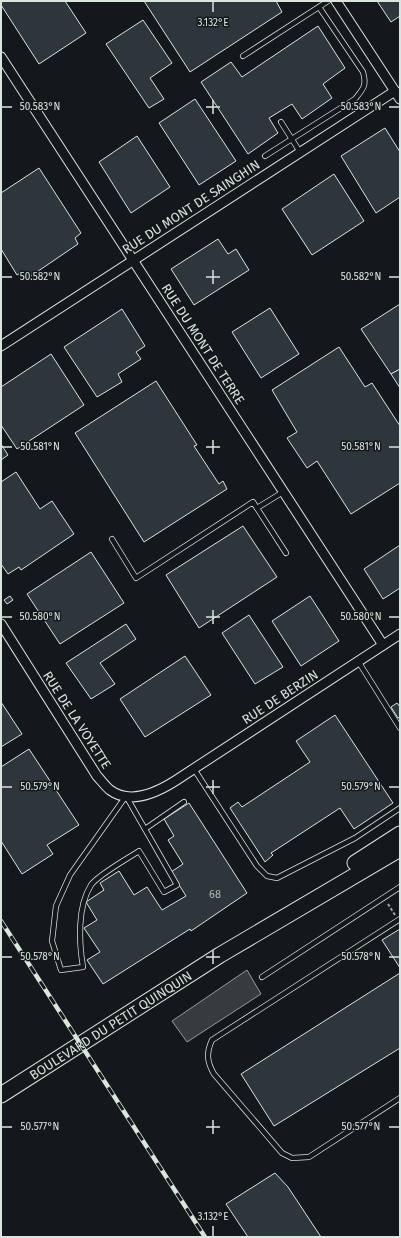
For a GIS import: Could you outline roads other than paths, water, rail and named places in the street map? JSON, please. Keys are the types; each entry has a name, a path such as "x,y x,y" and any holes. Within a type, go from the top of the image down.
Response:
{"main road":[{"name":"BOULEVARD DU PETIT QUINQUIN","path":"1,1096 220,954 400,834"},
{"name":"BOULEVARD DU PETIT QUINQUIN","path":"220,954 400,848"}],"street":[{"path":"336,1 400,99"},
{"name":"RUE DU MONT DE TERRE","path":"1,57 382,645"},
{"name":"RUE DU MONT DE SAINGHIN","path":"1,346 395,91"},
{"name":"RUE DE LA VOYETTE","path":"1,624 97,776 110,790 122,795 136,797 150,794 175,781"},
{"name":"RUE DE BERZIN","path":"175,781 400,634"}],"lane":[{"path":"243,56 328,1"},
{"path":"265,156 355,99 363,89 365,80 363,72 319,7"},
{"path":"281,122 300,152"},
{"path":"257,508 283,492"},
{"path":"112,539 136,578 254,502 286,553"},
{"path":"358,661 400,728"},
{"path":"194,769 257,866 267,876 277,878 355,838 400,808"},
{"path":"126,796 177,885 164,892 139,851 91,884 82,910 80,939 83,967 61,970 52,941 56,906 70,875 126,796"},
{"path":"145,829 184,802"},
{"path":"262,977 400,887"},
{"path":"399,919 212,1040 208,1049 208,1057 209,1066 214,1074 282,1153 292,1158 309,1156 400,1098"}],"railway":[{"path":"1,921 205,1237"}]}
